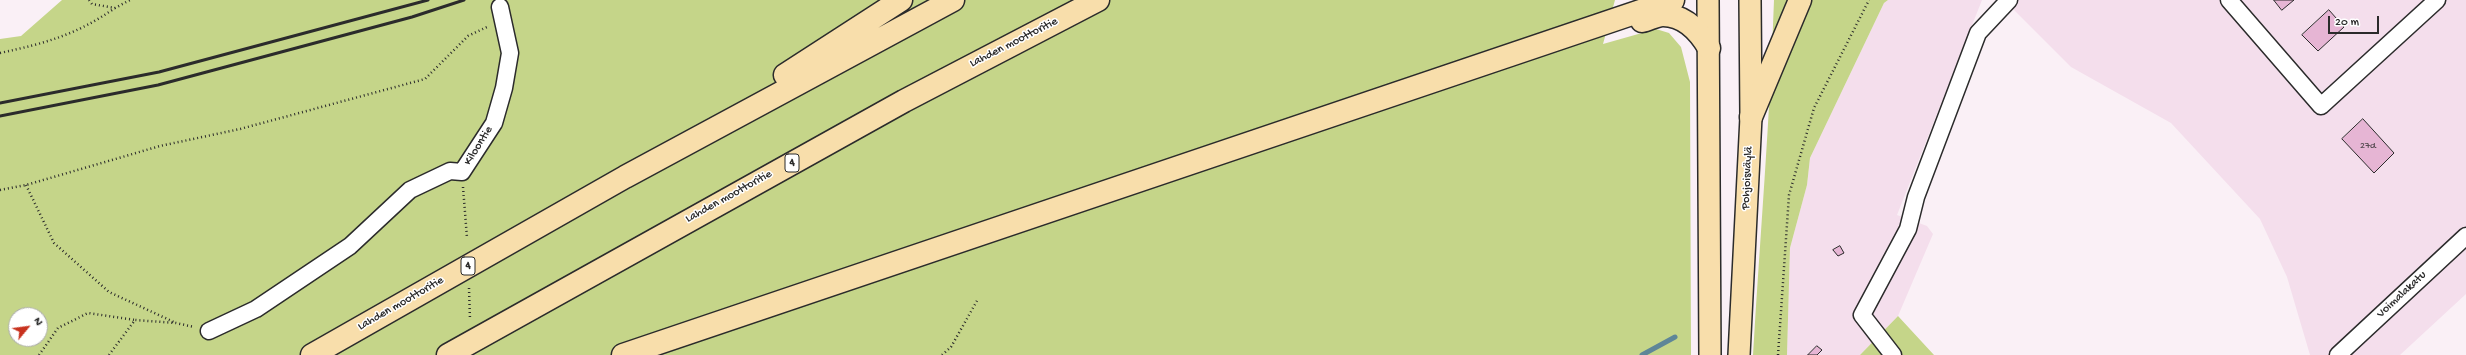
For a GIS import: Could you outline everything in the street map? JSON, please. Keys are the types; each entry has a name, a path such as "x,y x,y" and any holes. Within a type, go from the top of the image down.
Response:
{"highway":[{"path":"625,177 901,0"},
{"name":"Lahden moottoritie","path":"312,355 625,177 953,0"},
{"name":"Lahden moottoritie","path":"448,355 897,105 1098,0"},
{"path":"623,355 1673,0"},
{"path":"1751,117 1800,0"},
{"path":"1605,23 1633,24 1663,15 1687,21 1698,31 1709,48"}],"main road":[{"path":"1708,0 1710,355"},
{"name":"Pohjoisväylä","path":"1738,355 1751,117 1750,0"}],"street":[{"path":"1893,355 1862,315 1908,229 1916,197 1978,33 2009,0"},
{"path":"2229,0 2320,106 2437,0"},
{"name":"Kiloontie","path":"462,172 494,123 504,88 510,53 501,13"},
{"path":"209,331 256,309 350,246 410,190 450,171 462,172"},
{"name":"Voimalakatu","path":"2338,355 2466,236"}],"path":[{"path":"89,0 92,4 115,8"},
{"path":"0,53 39,45 88,27 115,8 130,0"},
{"path":"1778,355 1789,195 1814,108 1869,0"},
{"path":"0,190 26,185 160,146 240,129 425,79 468,36 501,13"},
{"name":"Kiloontie","path":"462,172 467,238"},
{"path":"26,185 54,243 109,292 176,323"},
{"path":"469,281 470,322"},
{"path":"942,355 951,348 978,299"},
{"path":"39,355 58,328 88,313 135,320 176,323 209,331"},
{"path":"109,355 135,320"}],"shaded area":[{"path":"1888,0 1982,0 1897,215 1927,226 1933,234 1898,316 1860,355 1787,355 1790,248 1807,185 1810,158 1884,3"},
{"path":"2004,0 2466,0 2466,294 2400,355 2310,355 2287,277 2260,219 2171,123 2071,67"}],"green space":[{"path":"62,0 1615,0 1603,44 1656,29 1669,33 1681,47 1690,82 1691,355 0,355 0,39 21,36"},
{"path":"1774,0 1888,0 1884,3 1810,158 1807,185 1790,248 1787,355 1753,355 1767,134"},
{"path":"1898,316 1934,355 1860,355"}],"building":[{"path":"2274,0 2294,0 2282,10"},
{"path":"2329,10 2344,27 2318,51 2302,35"},
{"path":"2363,119 2394,153 2374,173 2342,139"},
{"path":"1840,246 1844,253 1838,256 1833,250"},
{"path":"1817,346 1822,350 1817,355 1808,355"}],"waterway":[{"path":"1642,355 1675,337"}],"railway":[{"path":"0,103 159,72 428,0"},
{"path":"0,116 158,85 412,17 464,0"}]}
